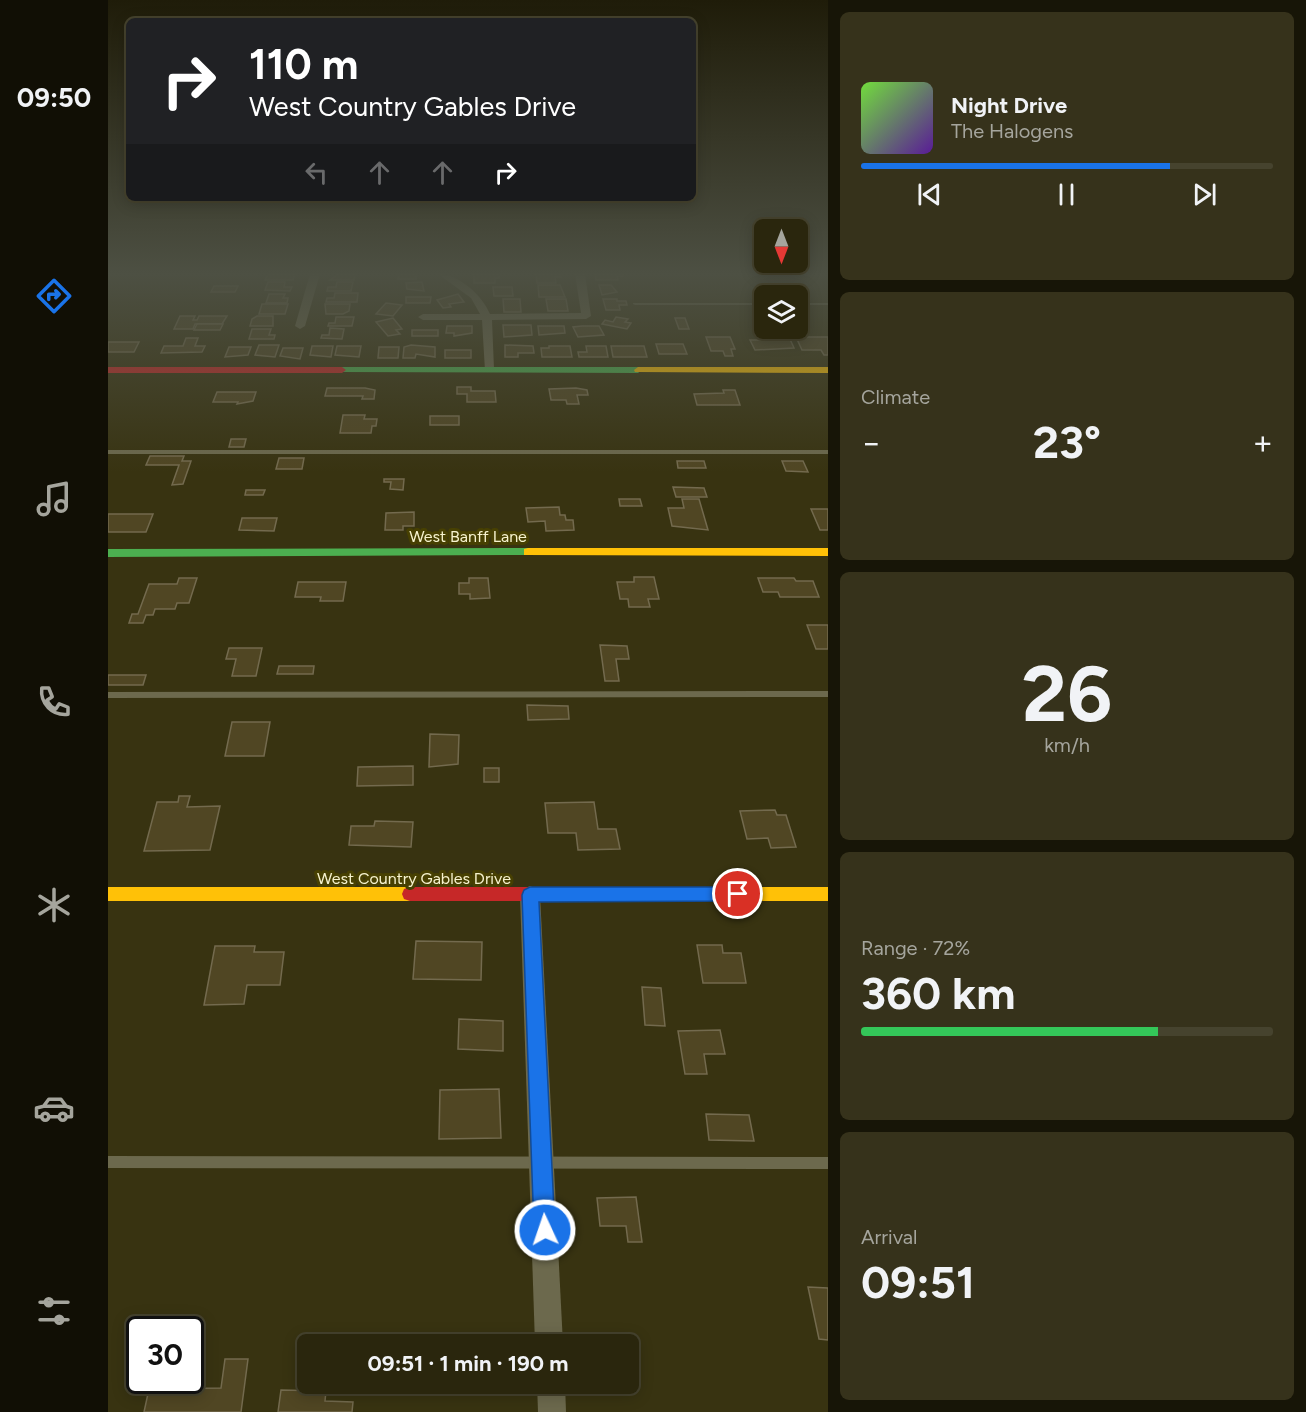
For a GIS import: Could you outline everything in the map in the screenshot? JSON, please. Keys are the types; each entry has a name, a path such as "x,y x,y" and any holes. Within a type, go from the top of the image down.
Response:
{"street":[{"path":"488,340 489,369"},
{"path":"108,369 828,370"},
{"name":"West Banff Lane","path":"108,553 828,552"},
{"name":"West Country Gables Drive","path":"108,894 828,894"},
{"path":"530,895 549,1334"},
{"path":"551,1394 552,1412"}],"lane":[{"path":"108,452 828,452"},
{"path":"108,695 828,694"},
{"path":"108,1162 828,1163"}],"building":[{"path":"185,340 197,340 195,346 205,346 202,352 161,353 164,346 183,346"},
{"path":"707,340 731,340 735,349 731,349 733,356 725,356 723,351 711,351"},
{"path":"750,340 790,340 794,348 755,350"},
{"path":"797,340 828,340 828,355 824,355 821,350 802,350"},
{"path":"108,342 139,342 134,352 108,352"},
{"path":"656,344 683,344 687,354 659,354"},
{"path":"259,345 279,345 275,357 255,355"},
{"path":"411,345 435,347 435,357 416,354 415,358 403,358 404,347"},
{"path":"505,345 533,346 534,353 518,353 518,357 505,357"},
{"path":"312,346 333,346 331,357 310,355"},
{"path":"337,346 361,346 359,357 335,355"},
{"path":"549,346 570,346 572,357 542,357 541,348 549,348"},
{"path":"586,346 606,346 608,357 579,357 578,352 587,352"},
{"path":"611,346 644,346 647,357 613,357"},
{"path":"229,347 251,347 248,355 225,357"},
{"path":"379,347 399,347 398,358 378,358"},
{"path":"283,348 303,348 300,359 280,356"},
{"path":"445,350 471,350 471,358 445,358"},
{"path":"457,387 471,387 471,391 495,391 496,402 467,402 467,394 457,394"},
{"path":"327,388 375,390 374,399 362,399 363,396 325,396"},
{"path":"549,389 587,390 588,395 577,395 579,404 567,404 566,400 551,400"},
{"path":"723,390 735,390 740,405 697,405 694,394 724,393"},
{"path":"217,392 256,392 253,401 237,404 238,402 213,402"},
{"path":"343,415 365,415 364,419 377,419 376,426 372,426 371,433 340,433"},
{"path":"430,416 459,416 459,425 430,425"},
{"path":"231,439 246,439 244,447 229,447"},
{"path":"150,456 184,456 182,461 191,461 183,484 172,485 179,465 146,465"},
{"path":"279,458 304,458 302,469 276,469"},
{"path":"677,461 704,461 706,468 678,468"},
{"path":"782,461 803,461 808,472 786,471"},
{"path":"384,479 404,479 403,490 390,489 391,482 384,482"},
{"path":"673,487 704,488 707,497 676,497"},
{"path":"246,490 265,490 263,495 245,495"},
{"path":"619,499 640,499 642,506 620,506"},
{"path":"682,499 699,499 708,530 672,526 668,508 684,508"},
{"path":"559,507 560,515 565,515 566,520 573,520 574,530 546,531 545,521 528,522 526,508"},
{"path":"811,509 828,509 828,530 820,530"},
{"path":"414,512 414,526 403,526 403,530 385,530 386,513"},
{"path":"108,514 153,514 146,532 108,532"},
{"path":"242,518 277,518 274,531 239,530"},
{"path":"634,577 654,577 659,599 648,599 650,607 629,607 628,599 620,599 617,582 634,582"},
{"path":"179,578 197,578 189,603 177,603 175,609 155,609 153,615 146,615 143,623 129,623 132,614 138,614 149,584 177,584"},
{"path":"469,578 488,578 490,598 470,599 470,594 459,594 459,583 469,583"},
{"path":"758,578 794,578 796,581 813,581 819,597 780,597 778,592 763,592"},
{"path":"298,582 346,582 343,601 320,601 321,597 295,597"},
{"path":"807,625 828,625 828,649 816,649"},
{"path":"600,645 627,646 629,659 616,659 619,681 605,681"},
{"path":"229,648 262,648 256,676 232,676 236,659 226,659"},
{"path":"279,666 314,666 313,674 277,674"},
{"path":"108,675 146,675 143,685 108,685"},
{"path":"527,705 568,706 569,719 528,720"},
{"path":"232,722 270,722 264,756 225,756"},
{"path":"430,734 459,735 458,764 429,767"},
{"path":"413,766 413,785 357,786 358,767"},
{"path":"484,768 499,768 499,782 484,782"},
{"path":"179,796 190,796 187,807 220,806 210,850 144,851 157,802 178,802"},
{"path":"594,802 598,829 616,829 620,849 578,850 576,833 548,833 545,803"},
{"path":"775,810 777,815 786,815 796,847 771,848 768,838 747,839 740,811"},
{"path":"375,821 413,822 411,847 349,845 351,826 374,826"},
{"path":"416,941 482,942 481,980 413,979"},
{"path":"697,945 722,945 723,953 741,953 746,983 703,983"},
{"path":"215,946 255,946 254,952 284,952 280,985 247,985 244,1004 204,1005"},
{"path":"642,987 661,988 665,1026 645,1025"},
{"path":"459,1019 503,1021 503,1051 458,1049"},
{"path":"720,1030 725,1054 704,1054 707,1074 685,1074 678,1031"},
{"path":"499,1089 501,1138 439,1139 440,1090"},
{"path":"706,1114 749,1115 754,1141 709,1140"},
{"path":"636,1197 642,1242 628,1242 626,1226 600,1226 597,1198"},
{"path":"808,1287 828,1288 828,1340 819,1339"},
{"path":"225,1359 248,1359 241,1412 144,1412 148,1394 204,1394 204,1388 221,1388"},
{"path":"281,1390 297,1390 297,1394 326,1394 325,1401 353,1402 352,1412 278,1412"}],"traffic: fast":[{"path":"342,370 638,370"},
{"path":"108,553 528,552"}],"traffic: slow":[{"path":"638,370 828,370"},
{"path":"528,552 828,552"},
{"path":"108,894 410,894"},
{"path":"603,894 828,894"}],"traffic: jam":[{"path":"108,370 342,370"},
{"path":"410,894 603,894"}],"route":[{"path":"545,1230 530,895 738,894"}]}
